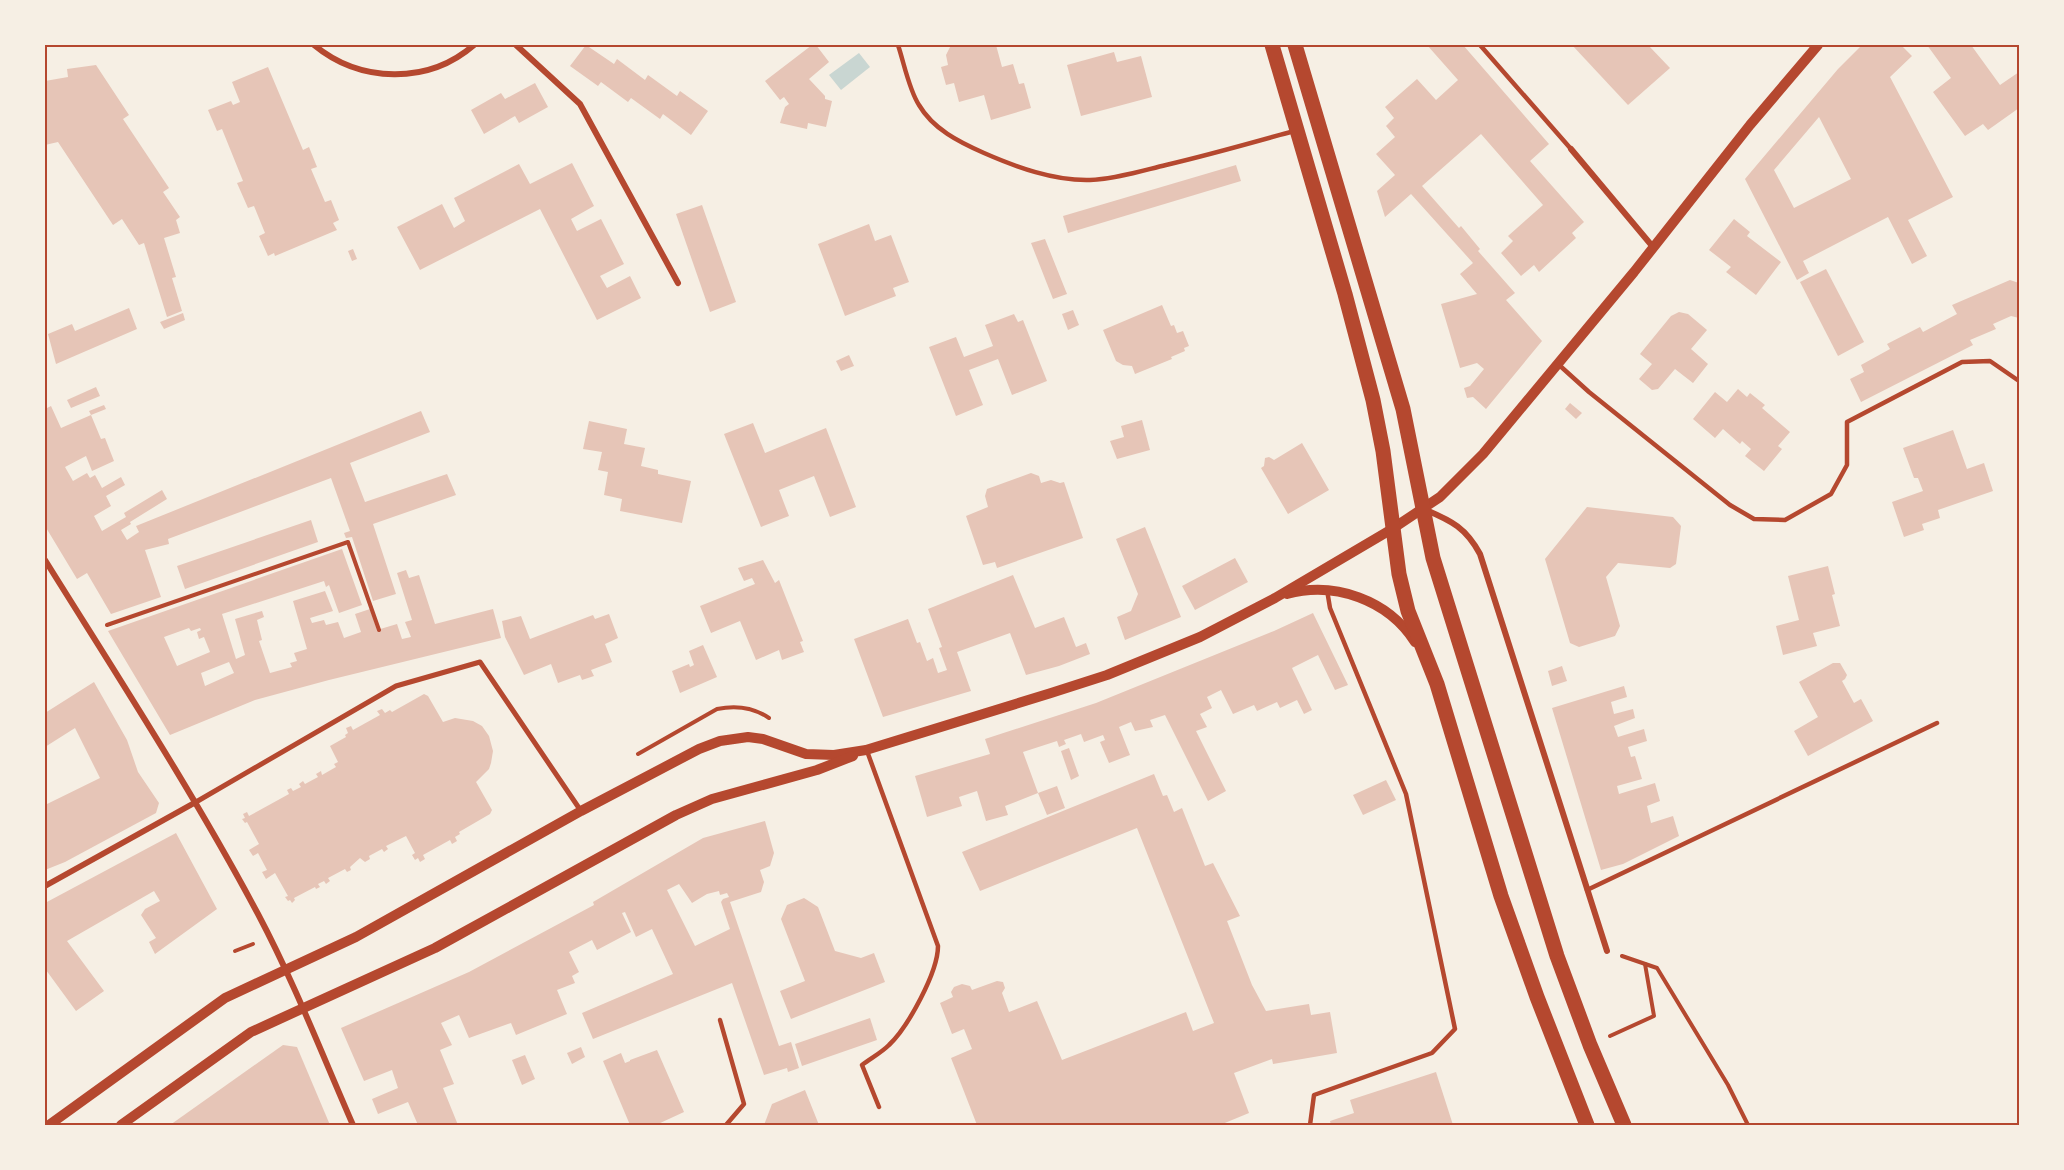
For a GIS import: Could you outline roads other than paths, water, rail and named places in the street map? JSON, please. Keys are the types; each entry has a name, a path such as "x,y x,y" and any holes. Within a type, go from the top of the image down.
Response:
{"main road":[{"path":"1272,45 1345,294 1373,400 1383,451 1399,574 1408,611 1446,711 1501,896 1537,997 1587,1125"},
{"path":"1295,45 1397,388 1433,558 1538,899 1590,1045 1624,1125"}],"street":[{"path":"314,45 337,60 358,68 378,74 395,75 414,74 432,69 452,61 474,45"},
{"path":"516,45 580,104 678,283"},
{"path":"121,1125 234,1042 262,1026 455,938 676,815 711,799 817,770 866,750 1107,675 1200,637 1275,598 1392,529 1440,497 1463,475 1558,364 1750,125 1818,45"},
{"path":"1571,149 1653,247"},
{"path":"1423,509 1453,522 1469,537 1480,554 1607,951"},
{"path":"45,560 196,802 261,920 303,1008 353,1125"},
{"path":"1275,598 1294,592 1327,590 1345,593 1386,611 1408,632 1428,662"},
{"path":"45,886 396,686 480,662 581,811"},
{"path":"49,1125 225,998 305,963 383,923 683,756 728,740 748,737 763,739 794,751 813,754 834,755 866,750"}],"lane":[{"path":"898,45 917,104 940,128 954,138 998,159 1054,176 1089,180 1113,177 1236,148 1296,130"},
{"path":"1480,45 1571,149"},
{"path":"1558,364 1589,392 1730,505 1754,519 1785,519 1831,494 1847,465 1847,422 1952,367 1962,362 1990,361 2019,381"},
{"path":"1310,1125 1314,1095 1432,1053 1455,1029 1406,794 1330,608 1327,590"},
{"path":"1587,890 1937,723"},
{"path":"866,750 938,946 935,967 904,1027 888,1046 862,1065 879,1107"},
{"path":"720,1020 744,1104 726,1125"}]}
